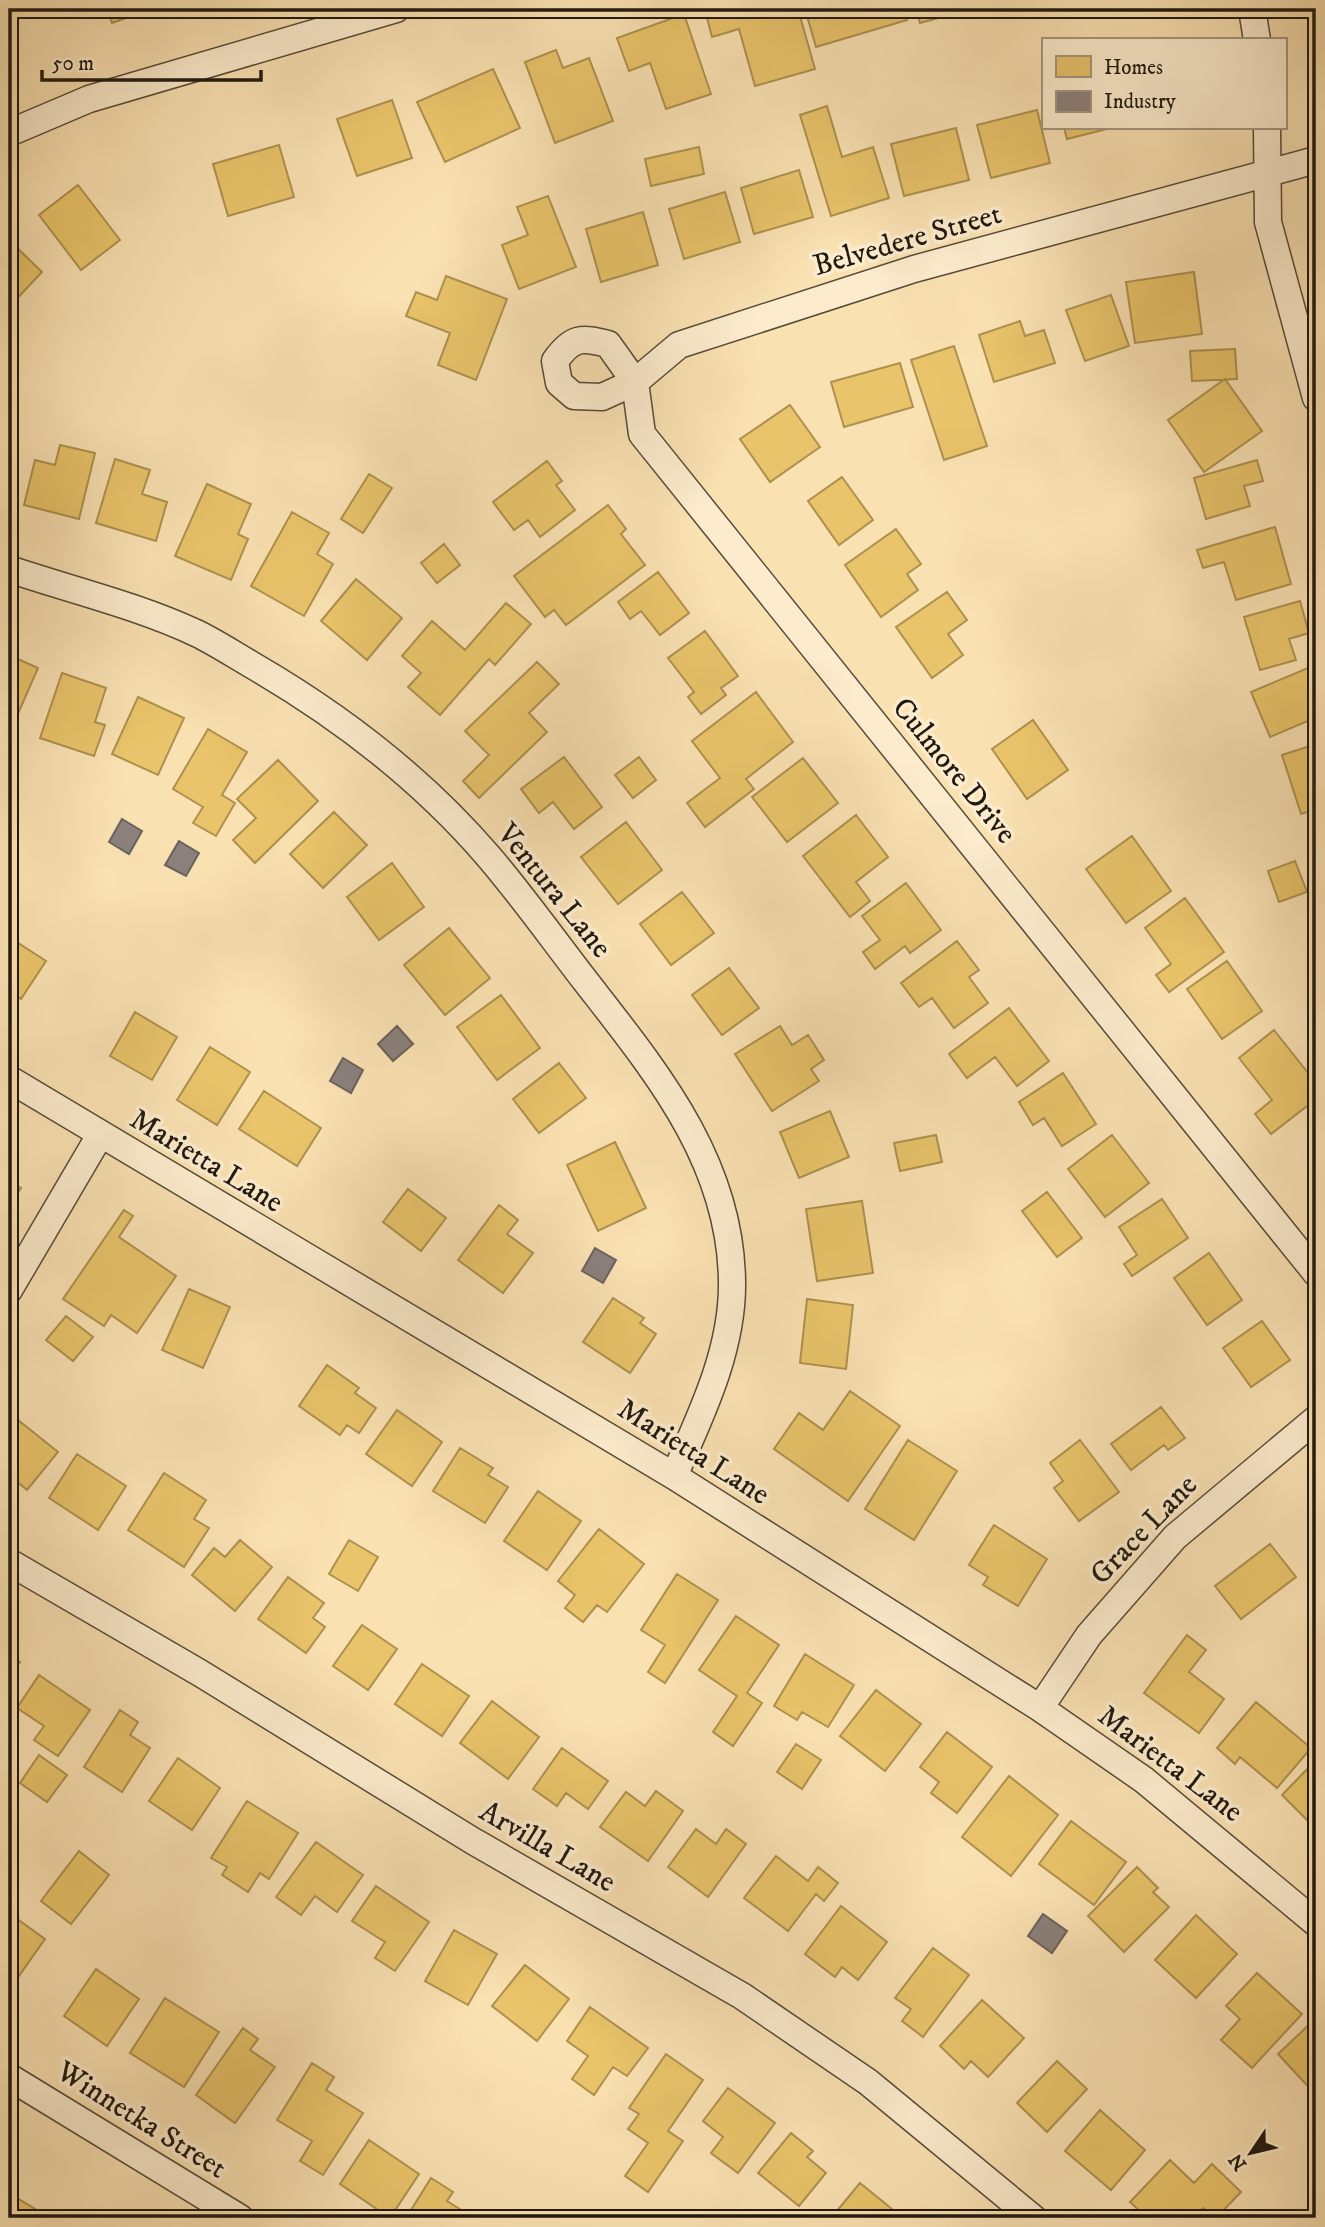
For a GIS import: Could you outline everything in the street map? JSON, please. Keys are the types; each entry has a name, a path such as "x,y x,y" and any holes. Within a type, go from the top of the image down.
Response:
{"street":[{"path":"9,133 89,99 396,9"},
{"path":"1252,9 1257,38"},
{"path":"1267,130 1265,175 1268,222 1316,398"},
{"name":"Belvedere Street","path":"635,382 679,345 914,269 1316,160"},
{"path":"586,339 608,344 635,382 602,397 574,396 559,383 555,361 566,345 586,339"},
{"name":"Culmore Drive","path":"635,382 642,434 1316,1273"},
{"name":"Ventura Lane","path":"9,569 113,601 197,633 341,722 416,783 488,856 630,1038 687,1119 723,1204 732,1282 724,1342 709,1397 674,1476"},
{"name":"Marietta Lane","path":"9,1079 674,1476 1040,1708 1144,1780 1316,1923"},
{"path":"9,1290 100,1135"},
{"name":"Grace Lane","path":"1040,1708 1090,1635 1175,1537 1316,1419"},
{"name":"Arvilla Lane","path":"9,1562 200,1673 473,1841 742,1996 868,2082 1033,2218"},
{"name":"Winnetka Street","path":"9,2077 240,2218"}],"building: Homes":[{"path":"107,9 152,9 112,23"},
{"path":"724,9 798,9 815,69 755,86 739,29 712,37 706,14"},
{"path":"805,9 904,9 907,20 816,47"},
{"path":"916,9 968,9 968,10 920,23"},
{"path":"684,14 711,94 666,109 650,63 629,71 617,38"},
{"path":"556,50 563,68 589,58 613,121 555,143 525,62"},
{"path":"493,69 520,128 445,162 417,102"},
{"path":"392,100 412,158 357,176 337,119"},
{"path":"827,106 842,157 873,147 889,198 831,216 800,115"},
{"path":"1037,110 1050,163 991,178 977,125"},
{"path":"956,128 969,180 904,196 891,144"},
{"path":"1065,130 1103,130 1067,139"},
{"path":"279,145 294,197 228,216 213,164"},
{"path":"699,147 704,174 651,186 645,159"},
{"path":"799,170 813,217 754,234 741,188"},
{"path":"78,185 120,240 81,270 39,215"},
{"path":"725,192 740,242 684,259 669,209"},
{"path":"548,196 576,267 519,289 502,245 528,235 517,207"},
{"path":"643,212 658,265 601,282 586,229"},
{"path":"9,240 42,272 9,307"},
{"path":"1194,272 1202,334 1135,343 1126,282"},
{"path":"446,276 507,299 476,380 438,365 450,333 406,316 416,292 437,300"},
{"path":"1111,295 1129,346 1085,361 1066,310"},
{"path":"1020,321 1025,336 1044,330 1055,363 994,382 979,335"},
{"path":"954,346 987,446 944,460 911,360"},
{"path":"1235,349 1237,379 1192,381 1190,351"},
{"path":"900,363 913,407 844,427 831,382"},
{"path":"1225,379 1262,431 1204,472 1168,420"},
{"path":"790,405 820,447 770,482 740,439"},
{"path":"60,445 95,453 79,519 24,505 35,460 55,465"},
{"path":"115,459 150,470 142,494 167,502 156,541 96,523"},
{"path":"1257,460 1263,481 1244,486 1250,506 1206,519 1194,478"},
{"path":"547,461 562,481 556,485 575,510 540,537 528,520 514,530 493,502"},
{"path":"369,474 392,488 363,533 341,519"},
{"path":"842,477 873,520 839,545 808,501"},
{"path":"207,484 251,504 238,534 248,539 231,580 175,556"},
{"path":"608,505 626,529 621,534 645,565 566,625 554,610 545,617 514,576"},
{"path":"292,512 329,533 317,554 333,564 304,616 251,586"},
{"path":"1275,527 1291,584 1236,600 1224,562 1203,568 1197,550"},
{"path":"896,529 921,564 907,574 918,590 881,617 845,565"},
{"path":"444,544 460,565 437,583 421,563"},
{"path":"658,572 689,613 660,635 641,611 630,619 618,602"},
{"path":"356,579 402,618 367,660 321,621"},
{"path":"947,592 967,620 948,634 963,655 932,678 896,627"},
{"path":"1300,601 1309,633 1289,639 1296,660 1260,670 1244,617"},
{"path":"506,603 531,624 495,665 489,659 440,715 408,687 421,673 402,656 432,621 465,650"},
{"path":"705,631 738,676 721,688 726,695 701,714 688,697 694,692 668,658"},
{"path":"9,655 38,668 17,716 9,713"},
{"path":"537,662 559,684 529,713 547,732 479,798 463,781 489,755 465,731"},
{"path":"1315,665 1316,696 1308,699 1315,718 1270,737 1251,692"},
{"path":"62,673 106,688 95,722 105,725 94,756 40,738"},
{"path":"756,692 793,742 746,779 754,789 705,827 687,803 720,778 692,741"},
{"path":"138,697 184,718 158,775 112,754"},
{"path":"1033,720 1068,770 1027,799 992,749"},
{"path":"208,729 247,752 222,795 235,803 216,836 193,823 203,807 173,789"},
{"path":"1316,744 1316,809 1301,814 1282,755"},
{"path":"564,757 602,807 574,829 553,802 539,813 521,789"},
{"path":"639,757 656,780 633,798 615,775"},
{"path":"803,758 838,803 787,842 752,797"},
{"path":"278,760 318,801 255,863 233,840 256,818 237,799"},
{"path":"334,812 367,845 323,888 290,854"},
{"path":"856,815 888,857 856,882 870,901 850,917 803,856"},
{"path":"626,822 662,870 618,904 581,857"},
{"path":"1132,836 1171,891 1126,923 1086,869"},
{"path":"1295,861 1307,892 1279,902 1268,871"},
{"path":"392,863 424,907 379,940 347,897"},
{"path":"906,883 941,930 910,953 905,946 875,969 863,952 880,940 862,916"},
{"path":"682,892 714,933 671,965 640,924"},
{"path":"1185,898 1224,952 1169,992 1156,975 1171,964 1145,928"},
{"path":"449,928 490,978 445,1015 404,965"},
{"path":"9,937 46,961 21,999 9,990"},
{"path":"957,941 979,970 969,977 988,1003 954,1028 932,998 919,1007 901,983"},
{"path":"1227,961 1262,1011 1222,1039 1187,989"},
{"path":"729,968 759,1008 722,1035 692,995"},
{"path":"501,995 540,1048 497,1080 457,1027"},
{"path":"1009,1008 1049,1061 1017,1086 995,1057 967,1078 949,1054"},
{"path":"135,1012 177,1037 152,1080 110,1056"},
{"path":"780,1026 792,1045 808,1035 824,1060 811,1069 819,1081 772,1111 735,1054"},
{"path":"1274,1030 1316,1083 1316,1099 1271,1134 1255,1114 1272,1100 1239,1058"},
{"path":"210,1047 250,1072 217,1125 177,1100"},
{"path":"559,1063 586,1098 539,1133 513,1099"},
{"path":"1063,1073 1096,1124 1062,1146 1044,1118 1033,1125 1019,1102"},
{"path":"264,1091 321,1128 297,1166 239,1129"},
{"path":"830,1111 849,1157 799,1178 780,1132"},
{"path":"936,1135 942,1162 900,1171 894,1143"},
{"path":"1112,1135 1149,1183 1105,1217 1068,1169"},
{"path":"615,1142 646,1208 598,1231 567,1165"},
{"path":"9,1180 21,1188 9,1206"},
{"path":"408,1189 446,1218 421,1251 383,1222"},
{"path":"1047,1192 1082,1238 1057,1257 1022,1211"},
{"path":"1162,1199 1188,1238 1132,1276 1124,1264 1137,1255 1119,1227"},
{"path":"862,1201 873,1273 817,1281 806,1209"},
{"path":"499,1205 518,1220 507,1234 533,1253 503,1293 458,1260"},
{"path":"124,1210 133,1216 119,1237 176,1276 137,1333 111,1315 104,1326 63,1299"},
{"path":"1209,1253 1242,1300 1207,1325 1174,1278"},
{"path":"189,1289 230,1307 203,1368 162,1350"},
{"path":"613,1298 644,1318 640,1323 656,1334 630,1373 583,1342"},
{"path":"807,1299 853,1305 846,1369 800,1363"},
{"path":"66,1316 93,1337 73,1361 46,1340"},
{"path":"1262,1321 1290,1360 1251,1387 1223,1348"},
{"path":"327,1365 359,1388 355,1393 376,1408 359,1433 347,1425 340,1435 299,1406"},
{"path":"850,1391 900,1426 848,1501 774,1449 799,1413 823,1430"},
{"path":"1161,1407 1185,1438 1168,1450 1164,1445 1131,1470 1111,1444"},
{"path":"397,1410 442,1442 412,1486 366,1454"},
{"path":"13,1416 58,1452 27,1490 9,1475 9,1422"},
{"path":"908,1440 957,1471 914,1540 865,1509"},
{"path":"1080,1440 1119,1492 1079,1521 1054,1488 1063,1481 1050,1463"},
{"path":"460,1448 493,1468 488,1475 508,1487 485,1523 433,1491"},
{"path":"77,1454 126,1486 98,1530 49,1498"},
{"path":"164,1473 206,1500 194,1519 209,1528 184,1567 128,1530"},
{"path":"538,1491 581,1521 547,1570 504,1541"},
{"path":"994,1525 1047,1559 1018,1606 983,1585 988,1577 969,1565"},
{"path":"599,1529 644,1564 607,1612 597,1605 583,1622 565,1608 575,1595 558,1581"},
{"path":"240,1540 272,1567 235,1611 192,1575 214,1548 225,1557"},
{"path":"349,1540 378,1557 358,1591 329,1574"},
{"path":"1270,1544 1296,1577 1241,1619 1215,1586"},
{"path":"677,1574 718,1600 665,1683 648,1672 665,1645 641,1630"},
{"path":"288,1577 324,1603 313,1618 325,1627 306,1653 258,1619"},
{"path":"736,1616 779,1645 747,1693 762,1703 733,1746 713,1732 737,1696 699,1670"},
{"path":"362,1625 397,1649 368,1690 333,1666"},
{"path":"1187,1635 1206,1650 1189,1672 1224,1699 1199,1733 1144,1693"},
{"path":"805,1654 854,1685 828,1727 802,1712 797,1720 774,1706"},
{"path":"9,1655 20,1662 9,1678"},
{"path":"422,1664 469,1696 442,1736 395,1704"},
{"path":"39,1675 90,1710 58,1756 34,1740 44,1726 17,1708"},
{"path":"876,1690 921,1724 885,1771 840,1736"},
{"path":"492,1701 539,1737 508,1779 460,1743"},
{"path":"1256,1702 1311,1748 1277,1788 1240,1757 1235,1764 1217,1748"},
{"path":"120,1710 138,1722 130,1735 150,1748 122,1792 84,1767"},
{"path":"947,1732 992,1767 957,1813 931,1793 939,1782 920,1767"},
{"path":"796,1744 821,1760 802,1789 777,1772"},
{"path":"562,1748 608,1781 588,1809 566,1793 557,1806 533,1789"},
{"path":"39,1755 67,1775 47,1802 20,1783"},
{"path":"178,1758 220,1788 192,1830 149,1801"},
{"path":"1316,1762 1316,1829 1282,1795"},
{"path":"1009,1776 1058,1815 1011,1876 962,1837"},
{"path":"656,1791 683,1811 648,1861 600,1827 626,1792 645,1806"},
{"path":"247,1801 298,1833 269,1879 260,1873 248,1892 222,1875 227,1867 211,1858"},
{"path":"1071,1821 1126,1862 1094,1905 1039,1864"},
{"path":"696,1829 716,1844 726,1829 746,1844 708,1897 668,1867"},
{"path":"316,1842 363,1875 337,1912 315,1896 301,1915 276,1897"},
{"path":"79,1851 109,1875 71,1924 41,1901"},
{"path":"776,1856 808,1881 818,1867 838,1883 824,1901 816,1894 788,1931 744,1898"},
{"path":"1137,1867 1158,1888 1153,1892 1169,1907 1124,1952 1088,1916"},
{"path":"376,1886 429,1922 395,1971 375,1958 385,1942 352,1921"},
{"path":"841,1906 887,1942 858,1980 842,1967 835,1977 805,1954"},
{"path":"9,1913 45,1939 9,1990"},
{"path":"1196,1915 1237,1954 1196,1998 1155,1960"},
{"path":"454,1930 497,1954 468,2005 425,1981"},
{"path":"933,1948 969,1975 923,2037 902,2021 911,2009 895,1998"},
{"path":"525,1965 569,1999 537,2041 492,2006"},
{"path":"96,1969 139,1999 107,2046 64,2016"},
{"path":"1257,1973 1302,2014 1252,2068 1221,2040 1240,2019 1226,2006"},
{"path":"165,1998 219,2032 184,2087 130,2053"},
{"path":"982,2000 1024,2038 988,2077 971,2061 964,2069 940,2046"},
{"path":"590,2007 648,2048 627,2076 613,2067 594,2095 572,2079 588,2056 567,2041"},
{"path":"1314,2020 1316,2023 1315,2094 1278,2054"},
{"path":"243,2028 258,2039 250,2050 275,2067 235,2123 196,2095"},
{"path":"666,2054 703,2080 668,2131 683,2141 648,2192 625,2176 648,2143 628,2129 639,2114 629,2108"},
{"path":"1057,2061 1087,2089 1047,2132 1017,2103"},
{"path":"312,2063 334,2077 326,2090 363,2113 323,2175 300,2161 312,2141 277,2120"},
{"path":"728,2088 775,2123 738,2173 711,2153 723,2137 703,2121"},
{"path":"1100,2110 1145,2150 1111,2190 1065,2151"},
{"path":"791,2133 813,2151 807,2157 826,2173 799,2206 758,2173"},
{"path":"369,2140 419,2174 390,2218 340,2184"},
{"path":"1170,2160 1194,2183 1212,2164 1241,2192 1216,2218 1203,2208 1193,2218 1147,2218 1130,2202"},
{"path":"431,2178 453,2192 447,2201 474,2218 406,2218"},
{"path":"860,2183 892,2209 884,2218 831,2218"},
{"path":"12,2195 50,2218 9,2218"}],"building: Industry":[{"path":"122,819 142,831 129,854 109,842"},
{"path":"179,841 199,853 186,876 165,865"},
{"path":"397,1026 413,1044 393,1061 378,1044"},
{"path":"343,1058 363,1070 351,1093 330,1081"},
{"path":"595,1248 616,1260 603,1283 582,1271"},
{"path":"1043,1914 1067,1931 1052,1953 1028,1936"}]}
